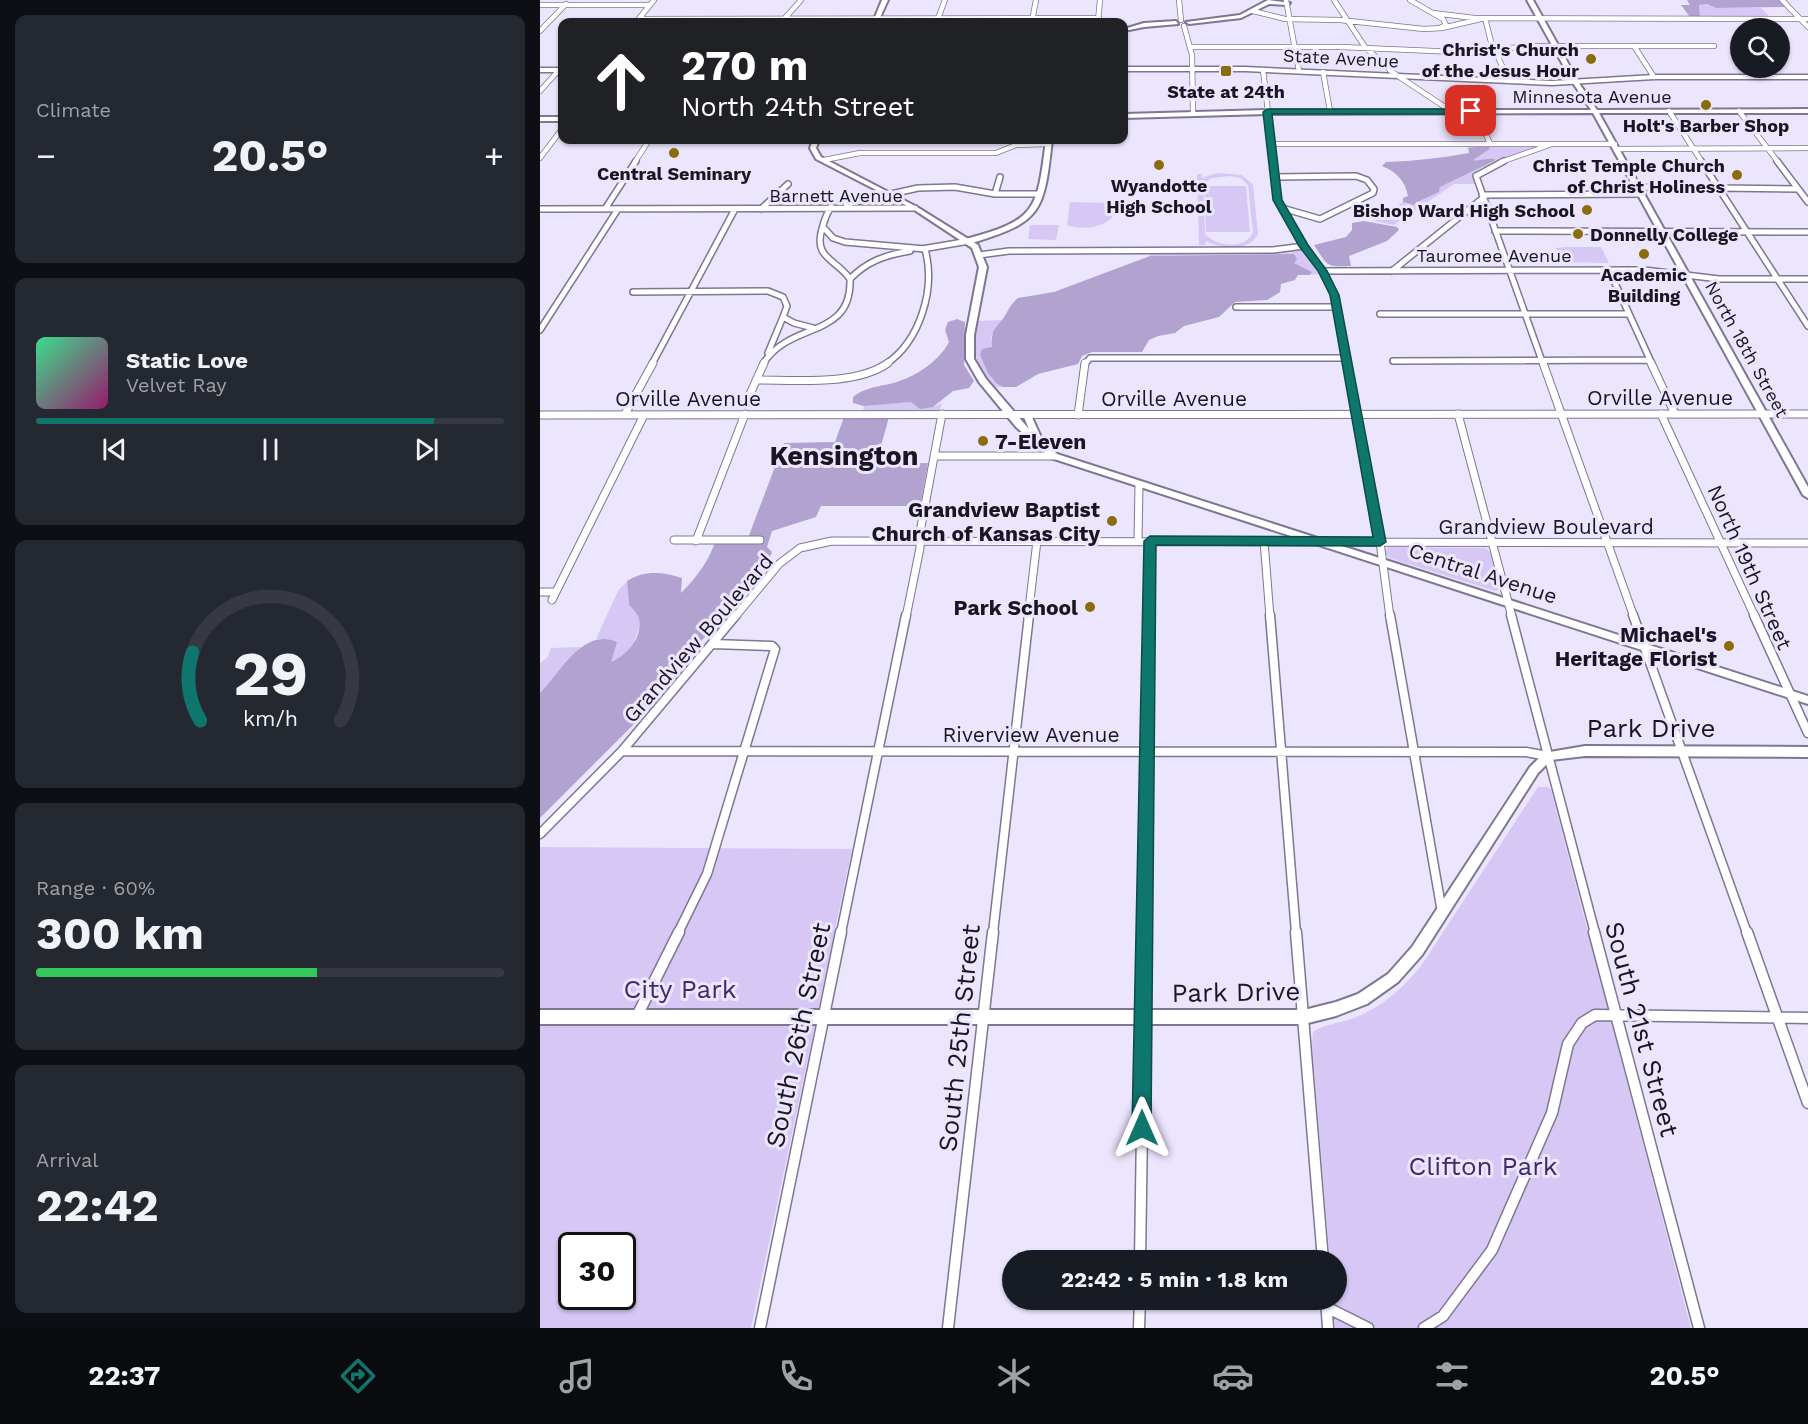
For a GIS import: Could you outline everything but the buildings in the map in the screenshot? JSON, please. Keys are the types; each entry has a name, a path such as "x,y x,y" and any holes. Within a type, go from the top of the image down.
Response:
{"main road":[{"path":"877,18 885,0"},
{"name":"North 18th Street","path":"1530,0 1576,83 1597,111 1808,495"},
{"path":"1128,29 1144,25 1221,20 1253,11 1269,1 1286,1"},
{"name":"State Avenue","path":"1128,69 1299,71 1576,83 1654,77 1808,77"},
{"path":"540,70 558,70"},
{"name":"Minnesota Avenue","path":"1128,116 1330,111 1808,111"},
{"path":"540,119 558,119"},
{"path":"816,144 815,152 818,158 890,193 969,241 979,255 983,267 970,335 970,359 981,380 1011,415 1035,442 1054,456"},
{"path":"821,144 824,160"},
{"path":"969,241 1022,220 1036,207 1049,144"},
{"path":"1027,415 1036,435 1035,442"},
{"name":"Central Avenue","path":"1054,456 1808,700"},
{"name":"Park Drive","path":"540,1017 1304,1017 1336,1009 1362,999 1393,978 1417,951 1534,770 1548,756 1585,751 1808,752"}],"street":[{"path":"540,32 570,0"},
{"path":"640,18 654,0"},
{"path":"785,18 801,0"},
{"path":"939,18 945,0"},
{"path":"1032,18 1036,0"},
{"path":"1098,18 1100,2 1108,0"},
{"path":"1179,0 1183,23 1188,31 1191,46 1193,114"},
{"path":"1334,0 1339,2 1346,21 1365,47 1397,76 1451,111"},
{"path":"1410,0 1443,19 1446,25 1435,29"},
{"path":"1782,0 1808,27"},
{"path":"1286,1 1299,71"},
{"path":"540,5 650,5"},
{"path":"1253,11 1267,17 1346,21 1396,28 1435,29 1485,18"},
{"path":"1433,13 1485,18 1808,19"},
{"path":"1485,18 1509,81"},
{"path":"1191,46 1365,47 1457,52 1555,46 1714,46"},
{"path":"1634,46 1654,77"},
{"path":"1263,70 1274,177 1282,208 1304,246 1323,271 1334,295 1380,542 1381,561 1442,912"},
{"path":"1323,72 1330,111"},
{"path":"540,91 558,73"},
{"path":"1476,111 1490,144"},
{"path":"1669,111 1808,326"},
{"path":"1739,111 1808,202"},
{"path":"540,158 558,134"},
{"path":"605,209 646,144"},
{"path":"1005,144 1006,149"},
{"path":"824,160 852,154 996,153 1016,145 1027,144"},
{"path":"1270,144 1552,144 1808,148"},
{"path":"1552,144 1511,158 1476,176 1808,1103"},
{"path":"1274,177 1356,176 1364,178 1373,185 1373,192 1323,219 1282,208"},
{"path":"994,194 1000,177"},
{"path":"761,208 788,184"},
{"path":"766,357 784,342 832,322 845,309 852,290 850,279 837,264 823,255 818,244 829,208 918,188 956,187 994,194 1040,194"},
{"path":"1392,271 1482,196 1718,188 1798,189"},
{"name":"Barnett Avenue","path":"540,209 915,208"},
{"path":"540,330 618,209"},
{"path":"625,414 735,209"},
{"path":"823,227 833,238"},
{"path":"1495,231 1808,232"},
{"path":"818,244 833,238 868,245 925,249"},
{"path":"856,265 886,256 969,241"},
{"path":"979,255 1009,251 1273,250 1304,246"},
{"path":"756,380 810,380 847,376 879,368 898,357 910,342 918,325 930,279 929,261 925,249"},
{"path":"850,279 861,266 870,261"},
{"path":"837,264 848,266"},
{"path":"1609,270 1675,414"},
{"name":"Tauromee Avenue","path":"1323,271 1654,270 1719,279 1808,279"},
{"path":"633,292 768,291 783,297 787,306 746,403"},
{"path":"1236,307 1336,307"},
{"path":"1380,314 1628,314"},
{"path":"783,317 796,324 814,328"},
{"path":"1078,415 1085,361 1090,358 1346,358"},
{"path":"1393,361 1650,360"},
{"name":"Orville Avenue","path":"541,417 625,414 1808,414"},
{"path":"696,541 745,414"},
{"name":"South 26th Street","path":"760,1328 921,542 920,532 942,414"},
{"name":"South 21st Street","path":"1458,414 1699,1328"},
{"name":"North 19th Street","path":"1661,414 1808,733"},
{"path":"540,592 554,596 644,415"},
{"name":"Central Avenue","path":"934,456 1054,456"},
{"path":"1138,540 1139,485"},
{"path":"674,540 760,540"},
{"name":"Grandview Boulevard","path":"540,834 622,751 779,564 800,548 832,541 1808,543"},
{"name":"South 25th Street","path":"948,1328 1037,541"},
{"path":"1140,1250 1150,541"},
{"path":"1264,541 1322,1250"},
{"path":"637,1016 707,874 775,649 772,646 713,644"},
{"name":"Riverview Avenue","path":"622,751 1526,752 1548,756"},
{"path":"1424,1328 1443,1316 1492,1250 1552,1113 1568,1044 1582,1023 1595,1015 1808,1018"},
{"path":"1139,1328 1140,1310"},
{"path":"1327,1310 1328,1328"},
{"path":"1338,1310 1368,1328"}],"green space":[{"path":"1707,4 1716,8 1761,8 1770,17 1700,16 1699,5"},
{"path":"1467,146 1538,147 1479,169 1472,177 1475,184 1454,184 1394,225 1375,221 1403,202 1408,205 1439,192 1440,187 1494,161 1472,160 1490,149 1468,148"},
{"path":"1217,173 1241,175 1253,184 1258,234 1254,240 1234,247 1219,246 1206,241 1205,245 1199,245 1197,174 1202,174 1202,178","holes":["1230,176 1241,178 1248,185 1253,232 1249,238 1238,244 1216,242 1205,234 1203,186 1211,178"]},
{"path":"1204,186 1246,186 1250,232 1206,232"},
{"path":"1070,202 1112,203 1117,209 1114,215 1103,224 1088,228 1074,227 1067,225"},
{"path":"1030,225 1059,225 1056,240 1028,239"},
{"path":"1601,247 1609,263 1563,262 1556,248"},
{"path":"1301,250 1319,274 1309,275 1311,272 1294,263 1294,254 1150,256 1150,252"},
{"path":"1002,320 991,336 993,347 980,355 992,377 1003,387 993,387 978,363 974,340 975,331 977,321"},
{"path":"911,402 933,407 942,403 939,412 863,411 864,406"},
{"path":"1388,547 1486,548 1491,554 1500,589 1495,591 1389,558 1384,552"},
{"path":"627,581 629,605 638,614 640,626 633,644 623,657 611,663 608,639 596,639 618,591"},
{"path":"581,647 540,693 540,663 548,657 551,648"},
{"name":"Clifton Park","path":"1538,787 1548,787 1551,790 1691,1328 1335,1328 1334,1310 1347,1310 1347,1250 1329,1250 1312,1045 1313,1032 1373,1009 1399,989 1421,966"},
{"name":"City Park","path":"540,847 852,849 751,1328 540,1328"}],"shaded area":[{"path":"1687,0 1779,0 1786,7 1716,8 1707,4 1699,5 1700,16 1690,17 1681,5 1690,5"},
{"path":"1488,146 1490,149 1473,160 1495,159 1494,161 1440,187 1439,192 1414,205 1403,202 1403,198 1408,196 1405,186 1396,174 1382,166 1386,162 1469,153 1468,148"},
{"path":"1364,221 1397,227 1399,230 1387,241 1349,256 1351,266 1328,264 1314,245 1346,237 1352,230 1352,223"},
{"path":"1294,254 1297,259 1294,263 1312,272 1309,275 1298,275 1295,280 1281,284 1280,292 1267,300 1235,302 1219,317 1184,326 1175,333 1149,340 1142,352 1092,352 1082,356 1078,364 1038,374 1016,387 1003,387 996,383 988,373 980,355 982,349 992,347 995,328 1018,298 1054,292 1150,256"},
{"path":"957,319 965,322 964,365 974,381 969,388 953,391 933,407 920,409 911,402 864,406 853,403 853,397 859,393 909,377 929,365 941,354 949,342 945,330 948,322"},
{"path":"844,417 889,417 876,464 928,463 920,506 821,506 816,517 772,531 767,547 772,552 769,561 722,620 685,657 636,722 540,818 540,693 583,646 605,639 617,642 611,662 623,655 637,637 640,623 629,605 627,581 647,574 661,573 675,576 682,578 681,593 702,568 711,553 716,538 748,538 784,443 835,442"}],"place":[{"name":"Christ's Church of the Jesus Hour","path":"1591,59"},
{"name":"State at 24th","path":"1226,71"},
{"name":"Holt's Barber Shop","path":"1706,105"},
{"name":"Central Seminary","path":"674,153"},
{"name":"Wyandotte High School","path":"1159,165"},
{"name":"Christ Temple Church of Christ Holiness","path":"1737,175"},
{"name":"Bishop Ward High School","path":"1587,210"},
{"name":"Donnelly College","path":"1578,234"},
{"name":"Academic Building","path":"1644,254"},
{"name":"7-Eleven","path":"983,441"},
{"name":"Grandview Baptist Church of Kansas City","path":"1112,521"},
{"name":"Park School","path":"1090,607"},
{"name":"Michael's Heritage Florist","path":"1729,646"}],"district":[{"name":"Kensington","path":"844,456"}],"route":[{"path":"1142,1128 1150,541 1380,542 1334,295 1323,271 1288,221 1278,200 1267,112 1471,111"}]}
